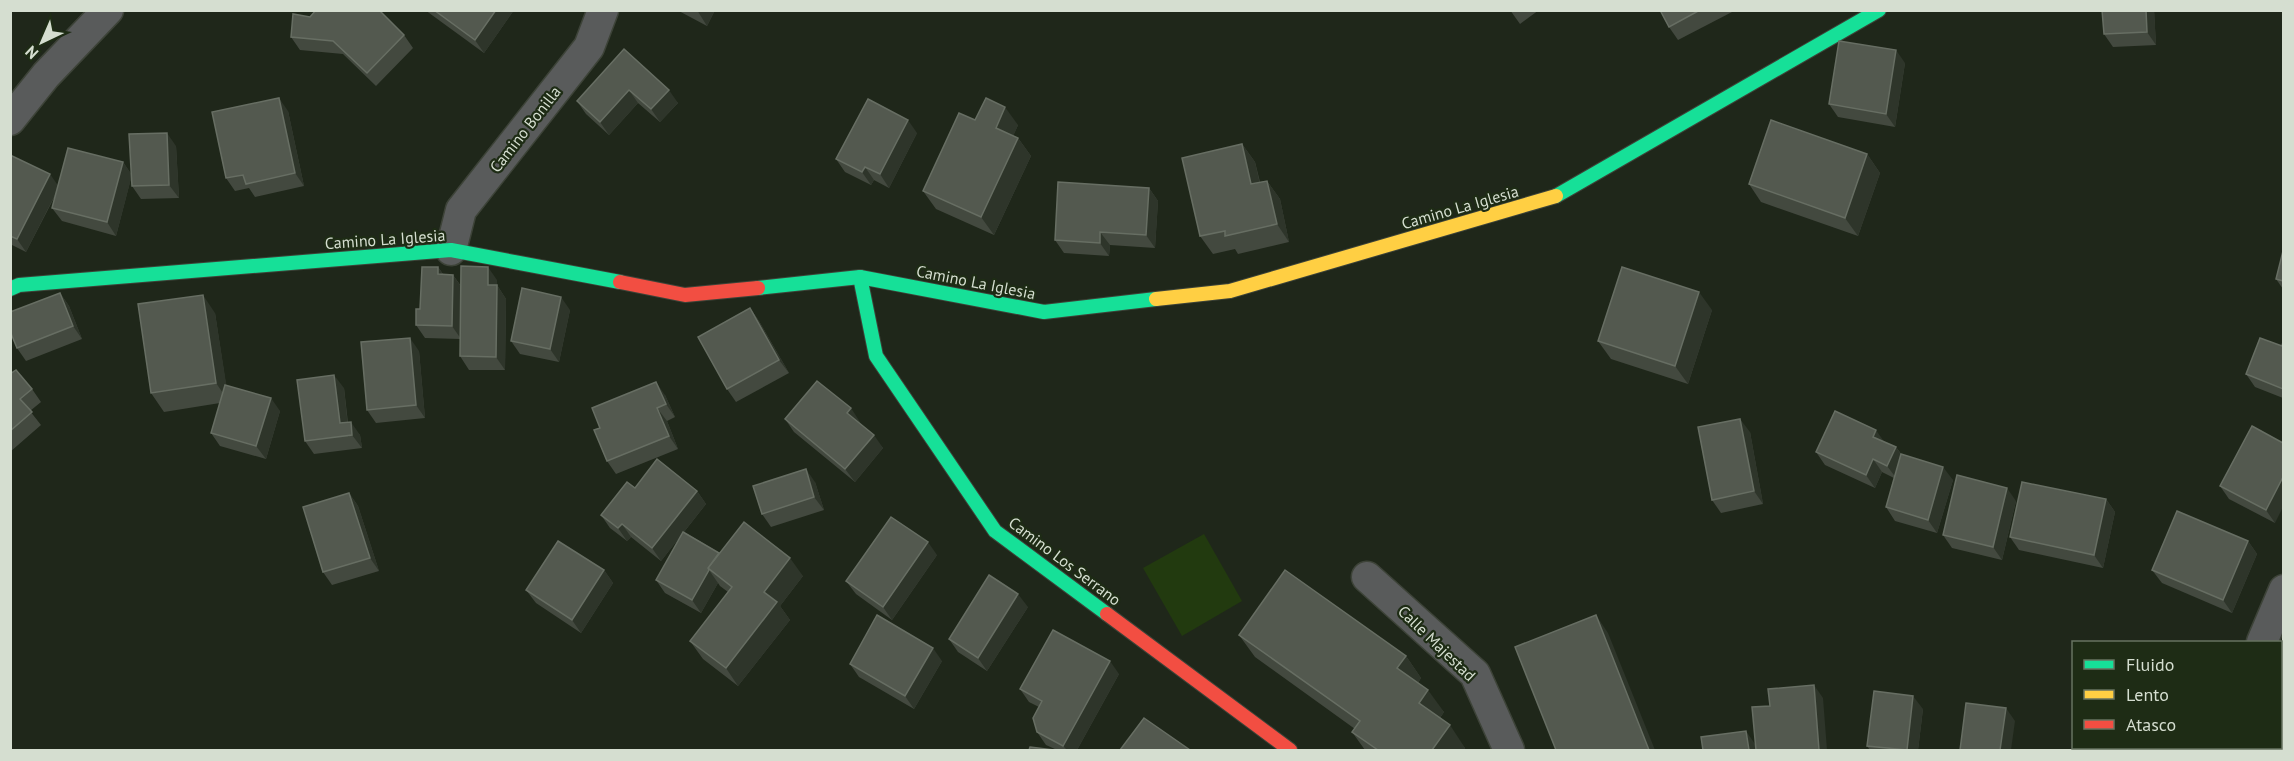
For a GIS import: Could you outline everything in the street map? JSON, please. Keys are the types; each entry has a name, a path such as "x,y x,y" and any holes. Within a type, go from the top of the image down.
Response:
{"street":[{"path":"10,120 46,75 108,10"},
{"name":"Camino Bonilla","path":"451,250 462,210 590,47 603,10"},
{"name":"Camino La Iglesia","path":"10,289 19,285 451,250 685,295 860,277 1044,312 1230,291 1562,194 1879,10"},
{"name":"Camino Los Serrano","path":"860,277 876,356 995,531 1290,750"},
{"name":"Calle Majestad","path":"1367,577 1475,675 1509,750"},
{"path":"2262,641 2283,591"}],"green space":[{"path":"1204,534 1242,601 1182,636 1143,568"}],"building":[{"path":"316,10 379,10 404,35 367,73 333,41 291,37 293,14 310,17"},
{"path":"434,10 496,10 475,40"},
{"path":"1660,10 1700,10 1669,27"},
{"path":"2102,10 2146,10 2147,32 2104,34"},
{"path":"1839,41 1896,50 1886,114 1829,104"},
{"path":"624,49 669,90 651,109 629,90 600,122 577,101"},
{"path":"279,98 295,173 246,184 243,175 226,178 212,112"},
{"path":"986,98 1005,107 996,128 1018,138 981,217 923,191 959,113 975,120"},
{"path":"868,99 908,120 880,174 865,167 862,172 836,159"},
{"path":"1771,120 1867,154 1845,218 1749,184"},
{"path":"167,133 169,185 132,186 129,134"},
{"path":"1242,144 1251,184 1267,181 1277,224 1225,236 1225,231 1200,236 1182,158"},
{"path":"68,148 123,162 107,222 52,208"},
{"path":"10,155 50,174 17,239 10,236"},
{"path":"1058,182 1149,188 1146,235 1100,232 1100,243 1055,240"},
{"path":"2283,251 2283,281 2276,279"},
{"path":"461,266 488,267 488,285 497,285 496,357 460,356"},
{"path":"422,267 438,267 438,274 453,275 452,326 416,325 416,309 420,309"},
{"path":"1622,267 1699,292 1675,366 1598,341"},
{"path":"522,288 561,297 550,349 511,341"},
{"path":"60,293 73,326 17,348 10,331 10,312"},
{"path":"203,295 216,383 151,393 138,304"},
{"path":"750,308 779,360 727,389 698,337"},
{"path":"410,338 416,405 367,410 361,342"},
{"path":"2260,338 2282,346 2283,342 2283,389 2246,374"},
{"path":"16,370 32,389 20,399 32,412 10,431 10,374"},
{"path":"334,375 340,423 351,422 352,435 305,441 297,380"},
{"path":"817,381 851,408 847,413 874,435 845,469 785,419"},
{"path":"656,382 666,404 657,408 669,436 607,461 594,430 600,428 592,408"},
{"path":"225,385 271,398 256,446 211,433"},
{"path":"1835,411 1876,430 1873,437 1896,447 1887,466 1873,459 1866,475 1816,452"},
{"path":"1740,419 1754,491 1712,500 1698,427"},
{"path":"2252,426 2283,443 2283,477 2266,510 2220,486"},
{"path":"1901,454 1943,467 1928,520 1886,507"},
{"path":"657,459 697,491 652,548 622,524 618,528 601,515 627,482 635,488"},
{"path":"806,469 814,497 762,514 753,486"},
{"path":"1957,475 2007,488 1993,547 1943,535"},
{"path":"2022,482 2106,499 2094,555 2010,537"},
{"path":"349,493 370,558 323,572 303,507"},
{"path":"2177,511 2248,541 2223,600 2152,570"},
{"path":"891,517 928,542 883,607 846,581"},
{"path":"744,522 790,558 764,592 777,602 726,668 690,641 732,587 708,568"},
{"path":"683,532 719,553 708,568 692,600 656,580"},
{"path":"558,541 604,570 572,620 526,590"},
{"path":"1285,570 1406,656 1397,668 1428,690 1419,703 1450,725 1432,750 1378,750 1352,732 1360,721 1239,635"},
{"path":"989,575 1018,594 978,658 949,639"},
{"path":"877,615 933,648 905,696 850,664"},
{"path":"1596,615 1649,750 1556,750 1515,647"},
{"path":"1053,630 1110,661 1063,746 1037,732 1033,718 1042,701 1020,689"},
{"path":"1814,685 1819,750 1756,750 1752,707 1770,706 1768,689"},
{"path":"1874,691 1913,696 1907,750 1867,746"},
{"path":"1966,703 2006,708 2000,750 1960,750"},
{"path":"1144,718 1190,750 1120,750"},
{"path":"1746,731 1749,750 1703,750 1701,737"},
{"path":"1030,747 1054,750 1029,750"},
{"path":"2096,749 2183,749 2183,750"}],"traffic: fast":[{"path":"1556,196 1879,10"},
{"path":"10,289 19,285 451,250 620,282"},
{"path":"860,277 876,356 995,531 1107,614"},
{"path":"758,288 860,277 1044,312 1156,299"}],"traffic: slow":[{"path":"1156,299 1230,291 1556,196"}],"traffic: jam":[{"path":"620,282 685,295 758,288"},
{"path":"1107,614 1290,750"}]}
